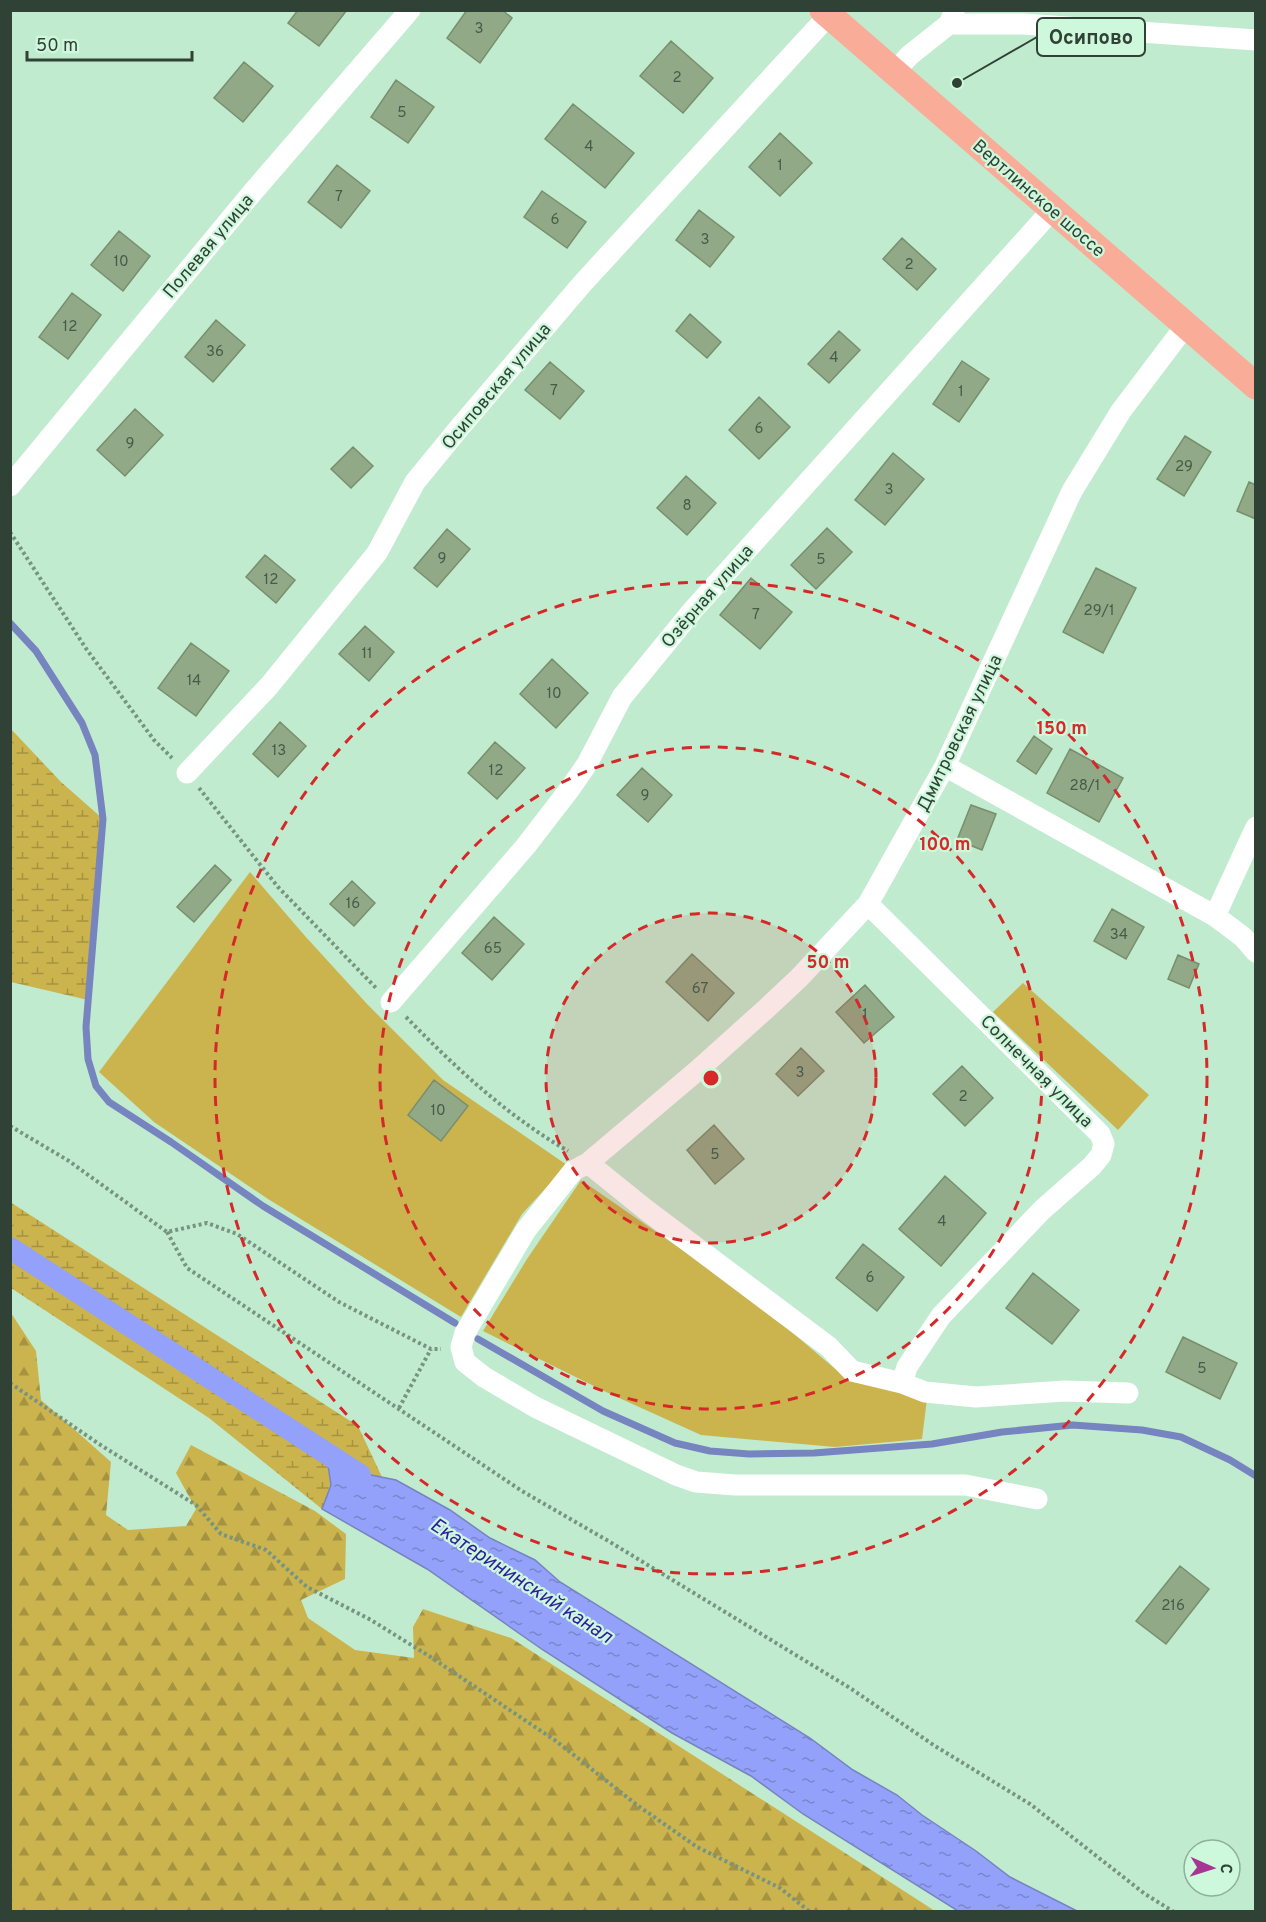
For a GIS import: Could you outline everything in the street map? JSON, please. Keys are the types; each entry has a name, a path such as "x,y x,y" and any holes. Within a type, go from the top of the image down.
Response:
{"main road":[{"name":"Вертлинское шоссе","path":"826,13 1256,386"}],"street":[{"name":"Полевая улица","path":"10,486 252,193 410,10"},
{"name":"Осиповская улица","path":"187,774 269,686 377,553 415,482 460,427 582,284 826,13"},
{"path":"894,72 952,17 988,17 1023,24 1256,40"},
{"name":"Озёрная улица","path":"391,1002 525,847 569,790 587,764 622,697 693,610 1052,210"},
{"name":"Дмитровская улица","path":"461,1347 465,1333 526,1230 573,1171 588,1163 698,1071 799,978 868,904 945,766 1072,491 1121,411 1186,326"},
{"path":"945,766 1215,916 1243,937 1256,952"},
{"path":"1215,916 1256,827"},
{"name":"Солнечная улица","path":"868,904 1100,1134 1104,1144 1101,1155 1092,1166 1042,1210 941,1316 907,1367 902,1383"},
{"path":"588,1163 645,1209 829,1347 852,1371 902,1383 925,1392 946,1395 1003,1396 1065,1391 1128,1393"},
{"path":"461,1347 465,1362 483,1377 535,1407 676,1475 696,1482 735,1485 965,1485 1037,1499"}],"path":[{"path":"10,532 87,650 154,740 187,774 278,887 452,1064 504,1109 537,1133 588,1163"},
{"path":"10,1126 69,1161 167,1232 187,1268 522,1491 850,1688 935,1746 1030,1804 1145,1894 1174,1911"},
{"path":"167,1232 207,1223 237,1234 339,1302 431,1349 461,1347"},
{"path":"399,1408 431,1349"},
{"path":"10,1383 99,1444 196,1505 221,1534 266,1550 307,1587 371,1620 556,1741 637,1805 697,1847 780,1888 810,1911"}],"green space":[{"path":"10,728 61,782 103,819 88,1000 11,982"},
{"path":"250,872 368,1005 443,1080 567,1165 522,1214 461,1317 268,1199 154,1122 99,1072"},
{"path":"1023,983 1149,1095 1118,1130 993,1012"},
{"path":"581,1180 774,1317 847,1379 927,1399 922,1439 835,1447 701,1435 606,1392 483,1331 527,1259"},
{"path":"10,1202 358,1426 382,1477 361,1473 343,1455 328,1465 331,1485 322,1509 209,1418 11,1288"},
{"path":"11,1313 36,1351 41,1400 111,1462 106,1515 128,1530 186,1526 196,1509 176,1473 191,1445 315,1511 346,1534 345,1579 301,1600 308,1618 355,1650 414,1658 413,1627 423,1609 511,1638 935,1911 11,1911"}],"water":[{"path":"342,1455 361,1473 396,1480 450,1510 490,1538 535,1560 560,1582 810,1738 853,1770 897,1795 1010,1877 1077,1911 958,1911 803,1814 751,1776 672,1733 543,1650 427,1569 322,1509 331,1485 328,1465 335,1456"}],"building":[{"path":"298,10 347,10 319,46 288,23"},
{"path":"467,10 502,10 512,18 480,63 447,38"},
{"path":"671,41 713,78 683,113 640,76"},
{"path":"244,62 273,86 243,122 214,98"},
{"path":"396,80 434,107 408,143 371,117"},
{"path":"573,104 634,153 605,188 545,139"},
{"path":"780,133 812,163 780,196 749,167"},
{"path":"337,165 370,191 341,228 308,202"},
{"path":"542,191 586,222 567,248 524,217"},
{"path":"699,210 734,237 710,267 676,240"},
{"path":"119,231 150,256 123,291 91,265"},
{"path":"902,238 936,269 917,290 883,259"},
{"path":"72,293 101,315 68,359 39,337"},
{"path":"690,314 721,342 707,358 676,331"},
{"path":"216,320 245,345 213,382 185,357"},
{"path":"839,331 860,350 829,383 808,364"},
{"path":"962,361 989,379 959,422 933,404"},
{"path":"550,362 584,391 560,419 525,390"},
{"path":"759,397 790,427 759,459 729,430"},
{"path":"135,409 163,435 125,476 97,450"},
{"path":"1185,436 1211,452 1184,496 1157,479"},
{"path":"353,447 373,466 351,488 331,469"},
{"path":"893,453 924,479 885,525 855,500"},
{"path":"686,476 716,503 687,535 657,508"},
{"path":"1249,482 1256,485 1256,519 1237,511"},
{"path":"827,528 852,552 816,589 791,565"},
{"path":"447,529 470,549 437,587 414,568"},
{"path":"265,555 295,580 276,603 246,577"},
{"path":"1096,568 1136,588 1103,653 1063,632"},
{"path":"751,578 792,612 760,649 720,615"},
{"path":"365,626 394,652 369,681 339,654"},
{"path":"191,643 229,671 196,716 158,688"},
{"path":"552,659 588,693 556,728 520,694"},
{"path":"280,722 306,746 278,777 253,754"},
{"path":"1034,736 1052,749 1036,774 1017,761"},
{"path":"495,742 525,768 497,799 468,773"},
{"path":"1070,749 1123,778 1099,822 1047,793"},
{"path":"642,768 672,795 648,822 617,795"},
{"path":"971,805 996,814 982,850 957,840"},
{"path":"215,865 231,880 194,922 177,907"},
{"path":"352,881 375,903 354,926 330,904"},
{"path":"1112,909 1144,927 1126,959 1094,941"},
{"path":"494,917 524,944 492,980 462,953"},
{"path":"692,954 734,993 708,1021 666,982"},
{"path":"1178,955 1199,964 1189,988 1168,979"},
{"path":"865,985 894,1017 864,1043 836,1012"},
{"path":"801,1048 824,1071 798,1096 776,1074"},
{"path":"962,1066 993,1098 965,1126 933,1094"},
{"path":"434,1080 468,1106 441,1141 408,1115"},
{"path":"714,1125 744,1159 715,1184 687,1150"},
{"path":"945,1176 986,1213 941,1266 899,1229"},
{"path":"863,1244 904,1277 877,1311 836,1278"},
{"path":"1033,1273 1079,1310 1052,1344 1006,1308"},
{"path":"1183,1337 1237,1363 1220,1399 1166,1372"},
{"path":"1180,1566 1209,1589 1166,1644 1136,1621"}],"waterway":[{"path":"10,623 36,651 82,723 95,755 103,819 86,1027 88,1059 96,1086 109,1102 263,1206 455,1323"},
{"name":"Екатерининский канал","path":"10,1248 360,1475"},
{"path":"478,1339 603,1411 675,1443 710,1451 749,1454 814,1453 932,1444 1002,1432 1073,1425 1142,1430 1181,1437 1230,1460 1256,1476"}],"place":[{"name":"Осипово","path":"957,83"}]}
